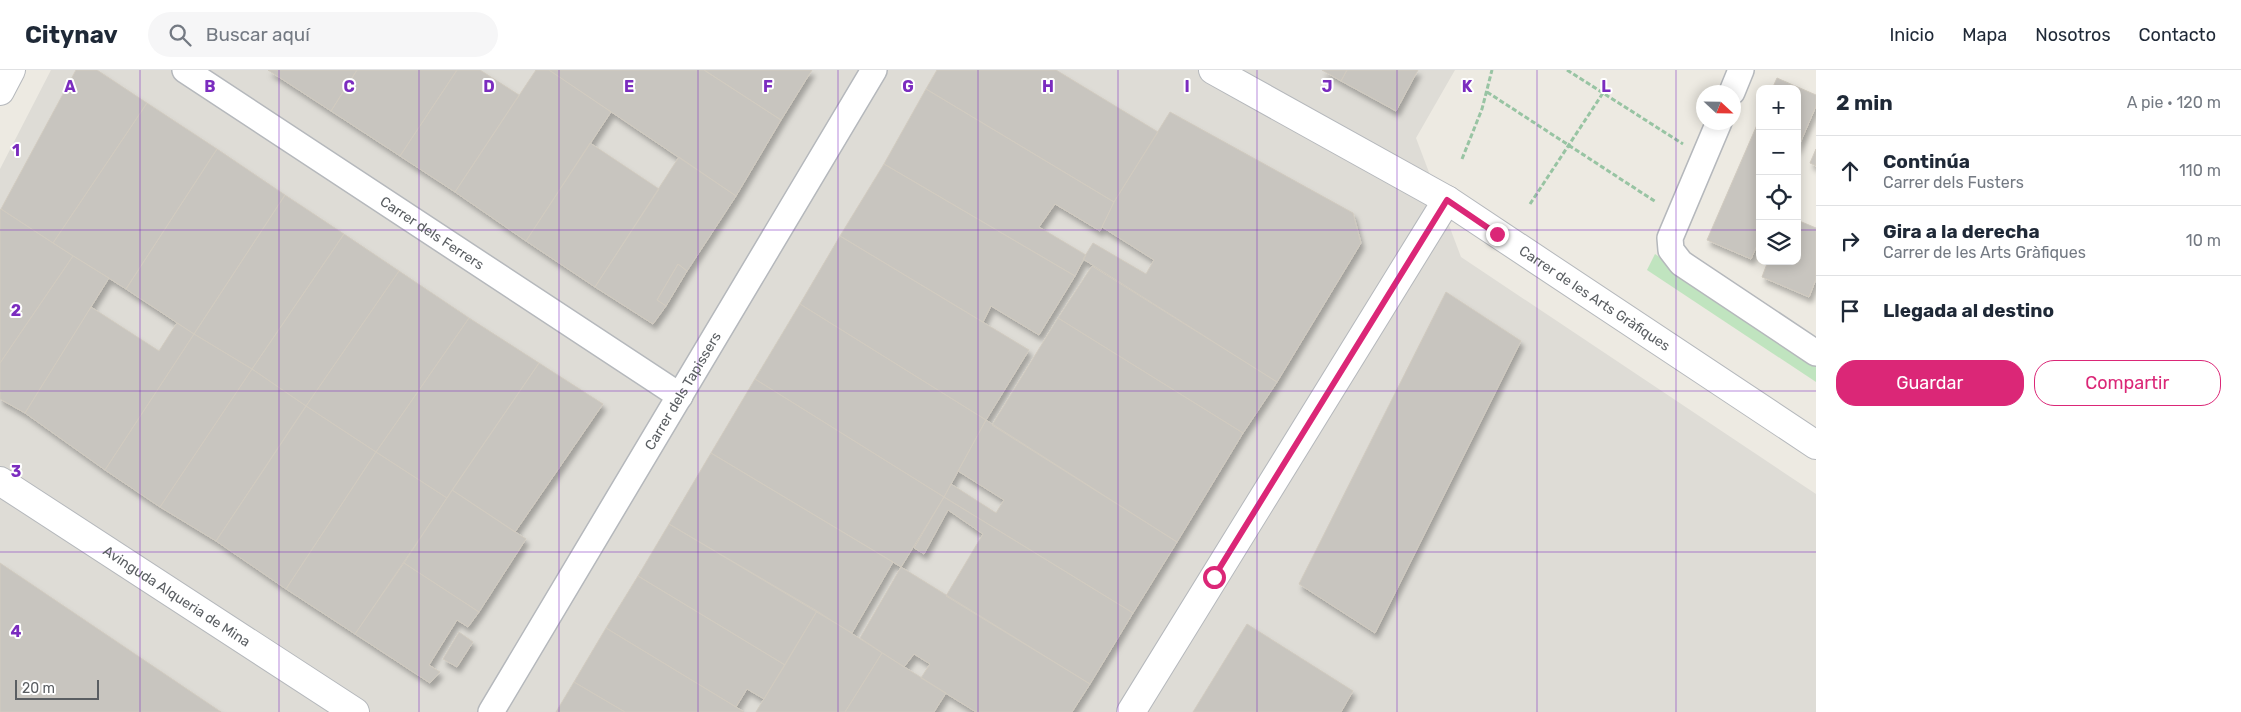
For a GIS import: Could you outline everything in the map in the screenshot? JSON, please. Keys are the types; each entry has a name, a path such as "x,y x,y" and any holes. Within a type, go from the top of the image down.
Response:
{"street":[{"path":"0,91 11,70"},
{"name":"Carrer dels Ferrers","path":"185,70 680,396"},
{"name":"Carrer dels Tapissers","path":"491,712 874,70"},
{"name":"Carrer de les Arts Gràfiques","path":"1213,70 1447,200 1816,445"},
{"path":"1735,85 1741,70"},
{"path":"1716,130 1670,238 1671,250 1680,263 1816,353"},
{"path":"1131,712 1447,200"},
{"name":"Avinguda Alqueria de Mina","path":"0,481 355,712"}],"path":[{"path":"1462,159 1482,109 1492,70"},
{"path":"1567,70 1704,158"},
{"path":"1487,92 1664,207"},
{"path":"1530,204 1603,93"}],"shaded area":[{"path":"51,70 1455,70 1416,138 1461,257 1816,494 1816,712 0,712 0,169"}],"green space":[{"path":"1655,254 1816,362 1816,382 1647,270"}],"building":[{"path":"76,70 97,70 147,103 53,243 1,209"},
{"path":"268,70 357,70 331,111"},
{"path":"357,70 457,70 400,156 331,111"},
{"path":"457,70 480,70 519,95 455,192 400,156"},
{"path":"536,70 549,70 611,112 526,241 455,192"},
{"path":"549,70 704,70 781,120 736,196"},
{"path":"704,70 812,70 781,120"},
{"path":"937,70 1056,70 1158,132 1114,202 926,89"},
{"path":"1322,70 1347,70 1341,81"},
{"path":"1347,70 1418,70 1396,111 1341,81"},
{"path":"1777,78 1793,85 1774,85"},
{"path":"1801,88 1816,95 1816,106 1801,141"},
{"path":"926,89 1114,202 1100,231 1055,204 1039,227 1086,255 1075,276 884,164"},
{"path":"147,103 217,149 126,289 53,243"},
{"path":"1170,112 1353,213 1361,243 1277,382 1083,259 1093,243 1146,274 1154,260 1102,227 1114,202"},
{"path":"1756,127 1756,247 1751,259 1707,240"},
{"path":"590,143 659,189 595,287 526,241"},
{"path":"217,149 285,195 194,334 126,289"},
{"path":"1816,149 1816,166 1810,163"},
{"path":"679,157 736,196 687,271 678,264 657,300 666,306 653,324 595,287"},
{"path":"884,164 1075,276 1039,335 991,306 983,322 840,236"},
{"path":"285,195 344,234 252,369 194,334"},
{"path":"0,210 73,256 0,363"},
{"path":"1801,222 1816,228 1816,279 1809,297 1762,277 1766,265 1801,265"},
{"path":"344,234 399,271 306,406 252,369"},
{"path":"840,236 1029,350 986,420 800,304"},
{"path":"73,256 109,278 25,413 0,399 0,363"},
{"path":"678,264 687,271 666,306 657,300"},
{"path":"1092,266 1277,382 1243,433 1058,318"},
{"path":"399,271 469,318 376,452 306,406"},
{"path":"1446,292 1521,341 1375,633 1299,584"},
{"path":"800,304 986,420 944,497 755,379"},
{"path":"91,307 159,351 177,323 194,334 105,470 25,413"},
{"path":"469,318 539,363 447,498 376,452"},
{"path":"1058,318 1243,433 1177,542 992,425"},
{"path":"194,334 252,369 160,507 105,470"},
{"path":"539,363 603,404 515,532 452,490"},
{"path":"252,369 306,406 216,541 160,507"},
{"path":"755,379 944,497 901,567 711,453"},
{"path":"306,406 376,452 286,589 216,541"},
{"path":"986,420 1177,542 1133,613 944,497 951,484 996,513 1004,500 958,471"},
{"path":"376,452 447,498 355,634 286,589"},
{"path":"711,453 893,562 852,633 669,524"},
{"path":"452,490 526,539 479,612 404,563"},
{"path":"944,497 1133,613 1090,684 946,596 983,534 948,510 924,554 914,548"},
{"path":"669,524 817,611 785,665 638,576"},
{"path":"0,563 221,712 0,712"},
{"path":"404,563 479,612 468,627 457,620 429,665 440,672 430,683 355,634"},
{"path":"901,567 1090,684 1072,712 976,712 921,678 930,664 914,654 904,667 860,638"},
{"path":"638,576 785,665 764,699 747,689 736,707 606,628"},
{"path":"817,611 882,653 845,712 756,712"},
{"path":"1247,624 1353,691 1341,712 1193,712"},
{"path":"606,628 744,712 625,712 574,682"},
{"path":"459,632 473,642 457,667 443,659"},
{"path":"882,653 946,693 934,712 845,712"},
{"path":"574,682 625,712 556,712"}],"route":[{"path":"1214,577 1447,200 1497,234"}]}
